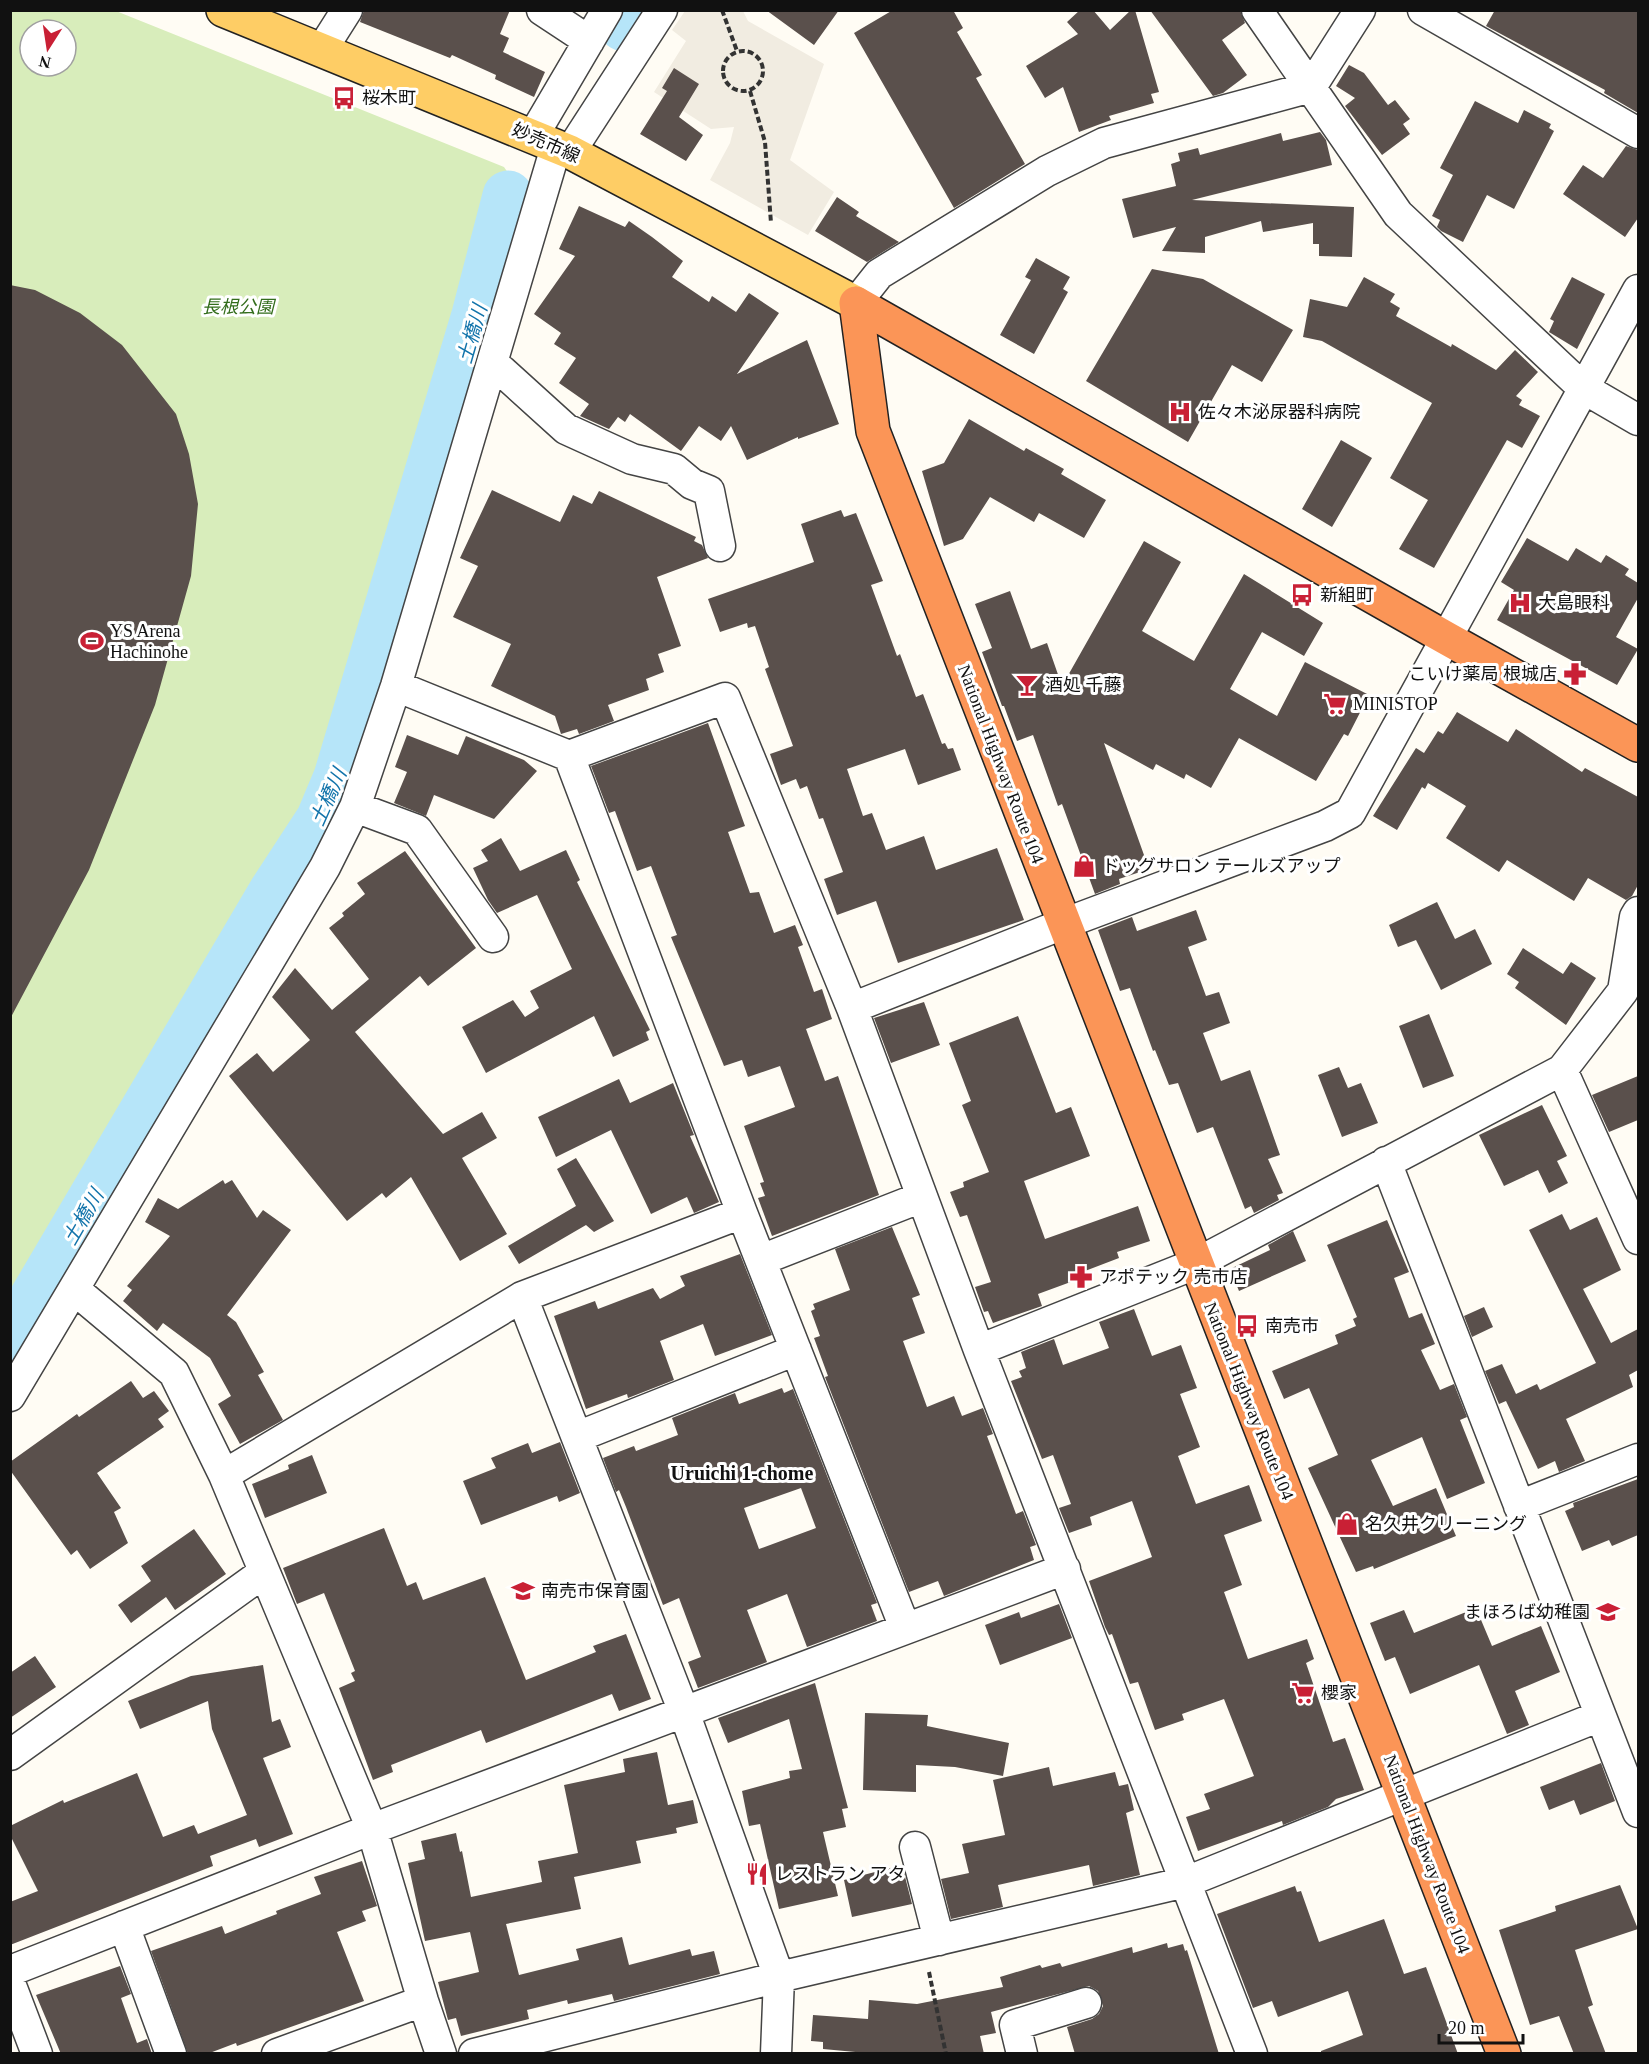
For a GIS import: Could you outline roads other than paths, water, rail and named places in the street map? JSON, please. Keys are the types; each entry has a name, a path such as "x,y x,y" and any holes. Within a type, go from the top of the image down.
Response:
{"highway":[{"path":"856,303 1638,745"},
{"name":"National Highway Route 104","path":"856,303 873,431 1504,2054"}],"main road":[{"name":"妙売市線","path":"223,10 553,145 856,303"}],"street":[{"path":"321,51 347,10"},
{"path":"542,10 589,41"},
{"path":"10,1396 75,1290 160,1140 325,867 355,807 396,686 492,366 553,145 589,41 607,10"},
{"path":"553,145 662,10"},
{"path":"1257,10 1398,214 1583,388 1638,420"},
{"path":"856,303 879,274 1047,171 1094,148 1311,87 1360,10"},
{"path":"1423,10 1638,133"},
{"path":"852,1008 1063,924 1325,826 1350,813 1638,290"},
{"path":"492,366 502,370 566,429 632,459 674,469 692,484 708,491 720,546"},
{"path":"396,686 569,756 725,698 852,1008 979,1350 1252,2054"},
{"path":"569,756 742,1212 905,1628"},
{"path":"355,807 417,830 493,937"},
{"path":"979,1350 1195,1264 1562,1070 1623,991 1635,917 1638,912"},
{"path":"1562,1070 1638,1239"},
{"path":"1386,1162 1638,1812"},
{"path":"761,1260 922,1197"},
{"path":"224,1475 522,1297 742,1212"},
{"path":"75,1290 174,1373 224,1475 263,1573 372,1829 441,2054"},
{"path":"522,1297 684,1712 779,1977 776,2054"},
{"path":"577,1437 796,1350"},
{"path":"1519,1506 1638,1459"},
{"path":"10,1971 372,1829 1065,1569"},
{"path":"10,1755 263,1573"},
{"path":"474,2054 779,1977 1186,1882 1600,1716"},
{"path":"915,1847 939,1940"},
{"path":"124,1926 171,2054"},
{"path":"10,1983 37,2054"},
{"path":"277,2054 423,2001"},
{"path":"1022,2054 1015,2025 1086,2003"}],"waterway":[{"name":"土橋川","path":"624,26 634,10"},
{"name":"土橋川","path":"10,1340 274,892 321,820 339,777 477,315 508,196"}],"place":[{"name":"桜木町","path":"344,98"},
{"name":"佐々木泌尿器科病院","path":"1180,412"},
{"name":"新組町","path":"1302,595"},
{"name":"大島眼科","path":"1520,603"},
{"name":"YS Arena Hachinohe","path":"92,641"},
{"name":"こいけ薬局 根城店","path":"1575,674"},
{"name":"酒処 千藤","path":"1027,685"},
{"name":"MINISTOP","path":"1335,704"},
{"name":"ドッグサロン テールズアップ","path":"1084,866"},
{"name":"アポテック 売市店","path":"1081,1277"},
{"name":"南売市","path":"1247,1326"},
{"name":"名久井クリーニング","path":"1347,1524"},
{"name":"南売市保育園","path":"523,1591"},
{"name":"まほろば幼稚園","path":"1608,1612"},
{"name":"櫻家","path":"1303,1693"},
{"name":"レストラン アタ","path":"757,1874"}],"district":[{"name":"Uruichi 1-chome","path":"742,1473"}],"park label":[{"name":"長根公園","path":"238,307"}]}
